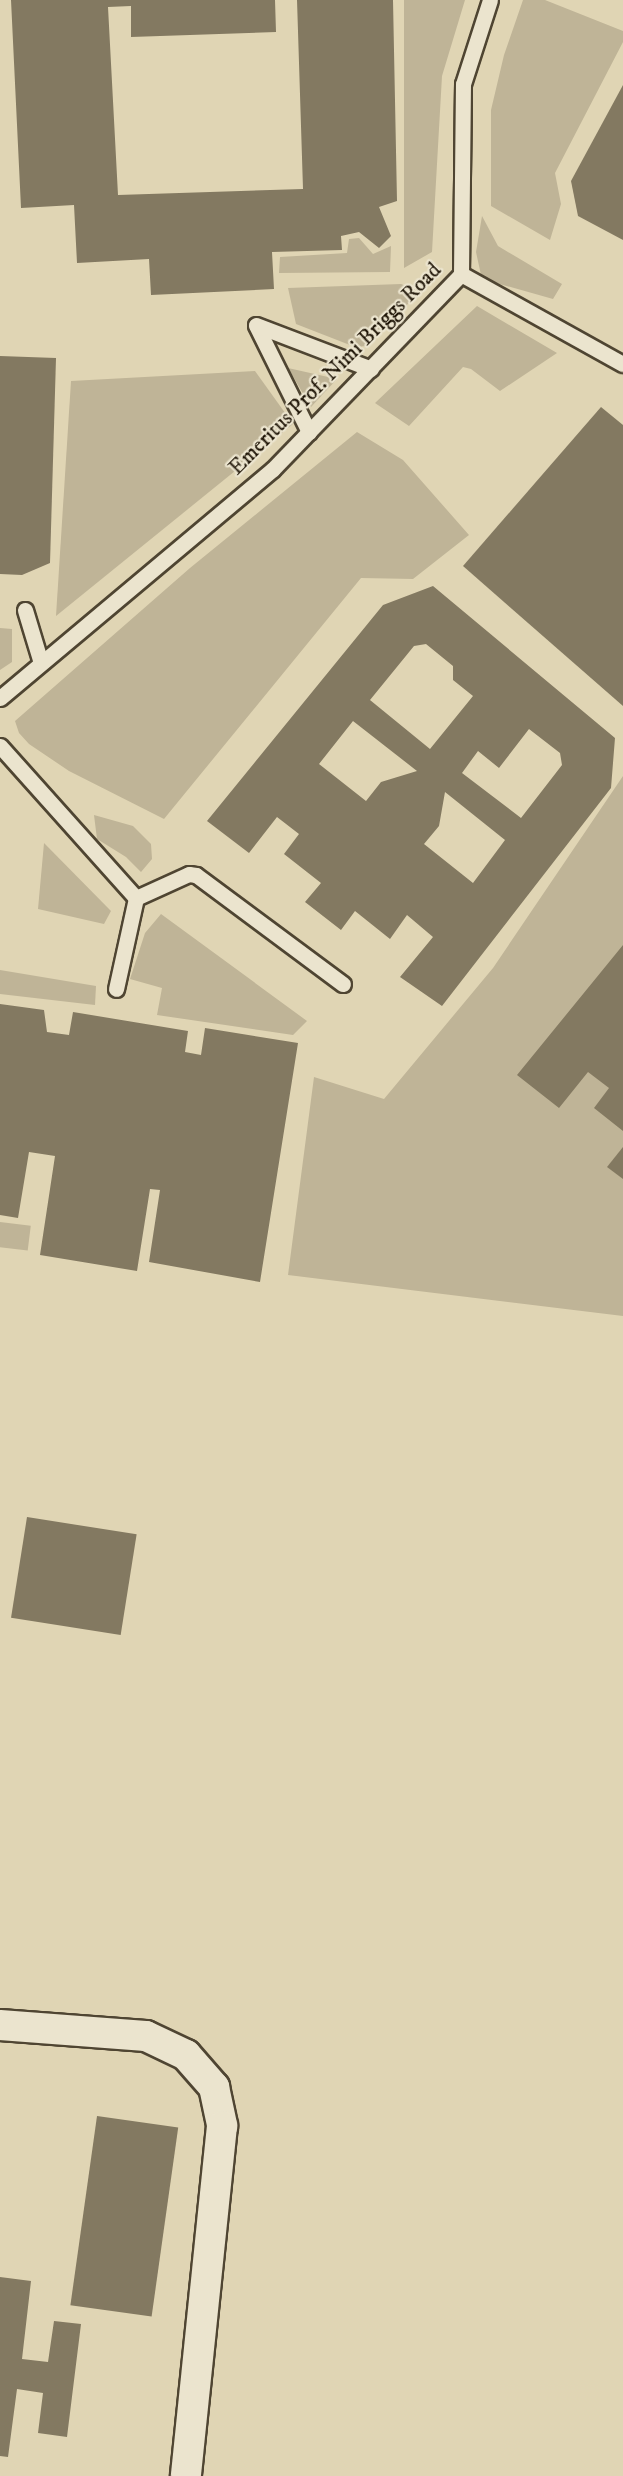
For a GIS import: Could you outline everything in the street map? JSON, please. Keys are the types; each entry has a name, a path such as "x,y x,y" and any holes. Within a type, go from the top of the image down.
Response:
{"street":[{"path":"0,2025 146,2036 186,2055 214,2087 222,2126 186,2476"}],"lane":[{"name":"Emeritus Prof. Nimi Briggs Road","path":"0,698 273,469 461,274 463,84 490,0"},
{"path":"461,274 623,364"},
{"path":"309,432 256,325 371,369"},
{"path":"25,610 41,663"},
{"path":"0,746 136,898"},
{"path":"136,898 189,874 196,875 342,984"},
{"path":"116,989 136,898"}],"shaded area":[{"path":"404,0 465,0 442,76 432,252 404,268"},
{"path":"523,0 545,0 623,31 623,42 555,173 561,204 550,240 491,206 491,110 504,55"},
{"path":"482,216 498,246 562,284 553,299 489,281 481,275 476,252"},
{"path":"359,238 373,254 391,246 390,272 279,273 280,257 347,253 349,239"},
{"path":"401,284 420,291 375,339 366,346 355,347 296,324 288,288"},
{"path":"477,306 557,353 500,391 471,369 463,367 409,426 375,403"},
{"path":"288,368 337,379 311,407"},
{"path":"255,371 293,424 56,616 71,381"},
{"path":"357,432 403,460 469,535 413,579 361,578 164,819 69,771 29,744 19,733 15,721 190,568"},
{"path":"0,628 12,629 12,662 0,670"},
{"path":"623,776 623,1316 288,1275 314,1077 384,1099 493,968"},
{"path":"94,815 133,826 151,844 152,859 141,872 126,857 97,839"},
{"path":"44,843 111,911 104,924 38,909"},
{"path":"161,914 307,1021 293,1035 157,1015 162,988 130,979 145,933"},
{"path":"0,970 96,986 95,1005 0,994"},
{"path":"0,1222 31,1226 28,1251 0,1247"}],"building":[{"path":"11,0 275,0 276,32 131,37 131,6 108,7 118,195 303,189 297,0 393,0 397,201 379,207 391,236 379,248 359,232 341,236 342,250 272,252 274,289 151,295 149,259 77,263 74,205 21,208"},
{"path":"623,85 623,240 578,216 571,181"},
{"path":"0,356 56,358 50,563 22,575 0,574"},
{"path":"601,407 623,425 623,706 463,566"},
{"path":"433,586 615,738 611,788 442,1006 400,977 433,937 407,915 390,939 355,911 341,930 305,902 321,883 284,854 299,834 277,817 249,853 207,821 383,605","holes":["426,644 453,666 453,680 473,696 430,749 370,700 414,646","353,721 417,771 381,782 366,801 319,764","529,729 560,753 562,765 521,818 462,773 478,751 499,768","445,792 505,840 473,883 424,844 439,826"]},
{"path":"623,945 623,1131 594,1108 609,1088 588,1072 559,1108 517,1075"},
{"path":"0,1004 44,1010 47,1032 69,1035 73,1012 188,1031 185,1052 201,1055 205,1028 298,1043 260,1282 149,1262 160,1190 150,1189 137,1271 40,1255 55,1156 29,1152 18,1218 0,1215"},
{"path":"623,1147 623,1179 607,1167"},
{"path":"27,1517 137,1534 121,1635 11,1618"},
{"path":"97,2116 178,2127 152,2317 70,2305"},
{"path":"0,2277 31,2281 22,2359 48,2362 54,2321 81,2324 67,2437 38,2433 43,2393 17,2389 8,2457 0,2456"}]}
